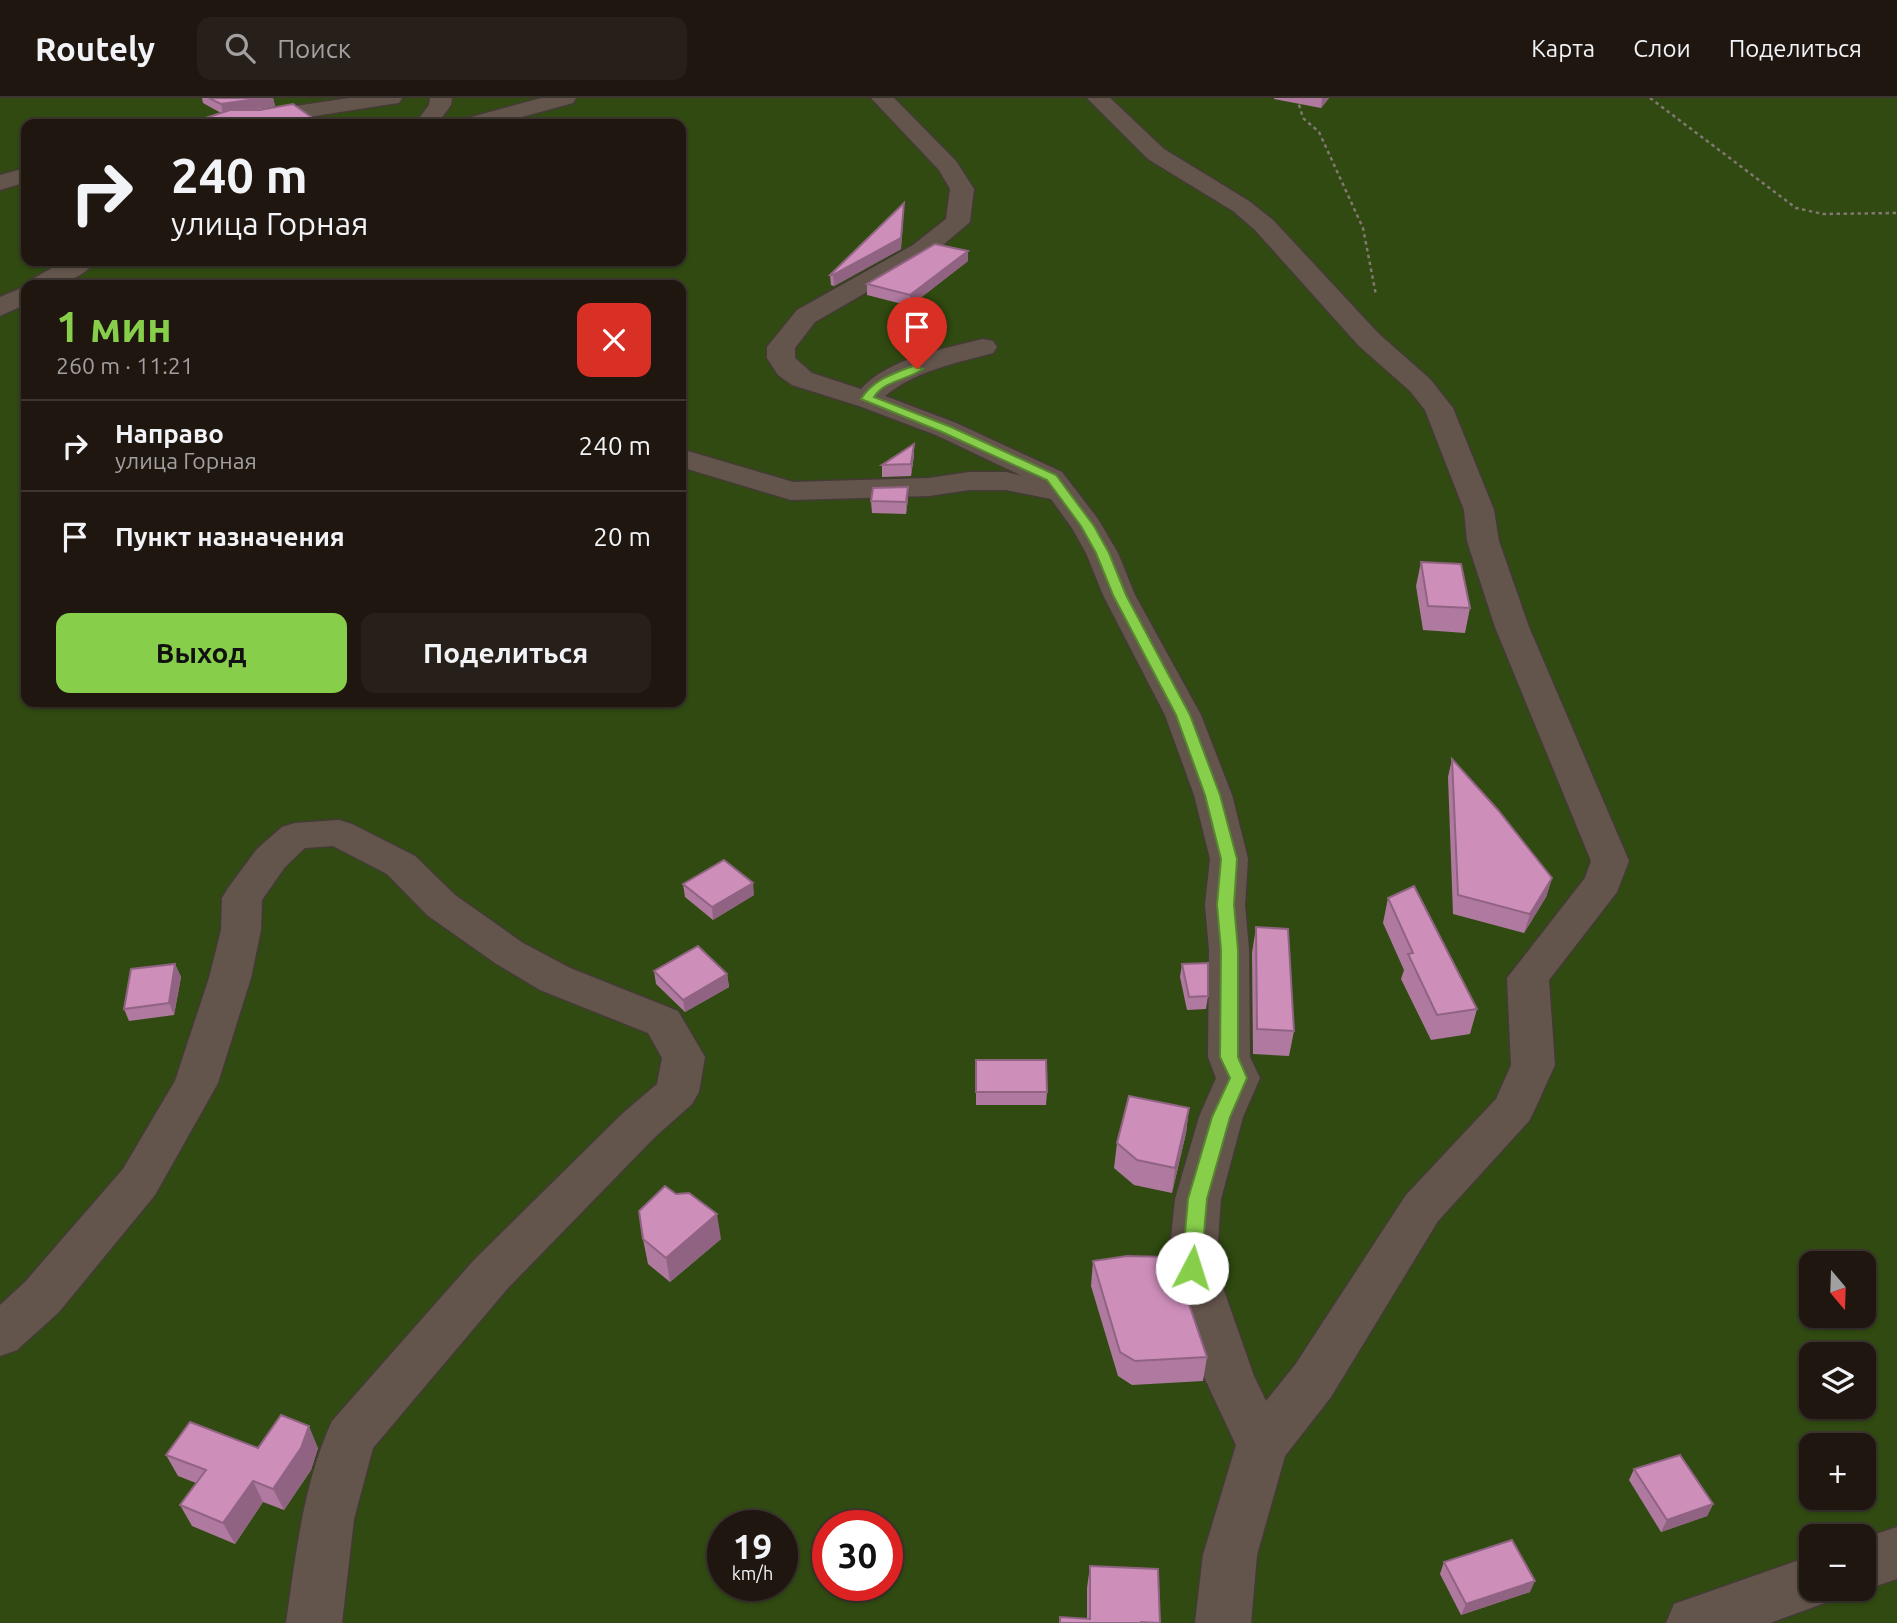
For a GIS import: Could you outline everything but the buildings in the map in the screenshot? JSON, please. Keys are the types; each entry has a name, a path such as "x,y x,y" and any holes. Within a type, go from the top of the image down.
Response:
{"street":[{"path":"255,119 391,98"},
{"path":"430,119 440,105 441,98"},
{"path":"490,119 565,98"},
{"path":"882,98 948,166 962,189 958,222 922,250 806,316 781,347 781,358 788,369 802,379 867,399 947,429 1051,478 1102,553 1119,595 1183,715 1213,795 1229,859 1226,905 1229,950 1229,1057 1238,1078 1221,1117 1198,1199 1192,1268 1230,1379 1262,1445"},
{"path":"1098,98 1156,154 1241,206 1264,225 1369,340 1420,385 1439,408 1479,510 1483,541 1512,627 1610,861 1603,882 1528,978 1533,1065 1513,1109 1422,1208 1313,1381 1262,1445 1230,1555 1223,1623"},
{"path":"0,183 21,177"},
{"path":"49,280 73,266"},
{"path":"0,308 21,296"},
{"path":"867,399 873,389 892,377 983,347"},
{"path":"686,460 791,491 929,487 969,481 994,481 1064,494"},
{"path":"0,1335 42,1297 139,1182 196,1083 230,978 241,930 242,898 271,858 295,836 339,833 361,843 401,865 441,905 509,953 555,979 663,1022 684,1057 677,1092 639,1125 491,1275 350,1437 327,1519 314,1623"},
{"path":"1876,1560 1897,1553"},
{"path":"1694,1623 1799,1586"}],"path":[{"path":"1297,98 1303,118 1319,132 1363,228 1370,271 1379,302"},
{"path":"1650,98 1796,208 1823,214 1897,213"}],"green space":[{"path":"0,98 1897,98 1897,1623 0,1623"}],"route":[{"path":"917,369 892,377 873,389 867,399 947,429 1051,478 1087,526 1102,553 1119,595 1183,715 1213,795 1229,859 1226,905 1229,950 1229,1057 1238,1078 1221,1117 1198,1199 1192,1268"}]}
